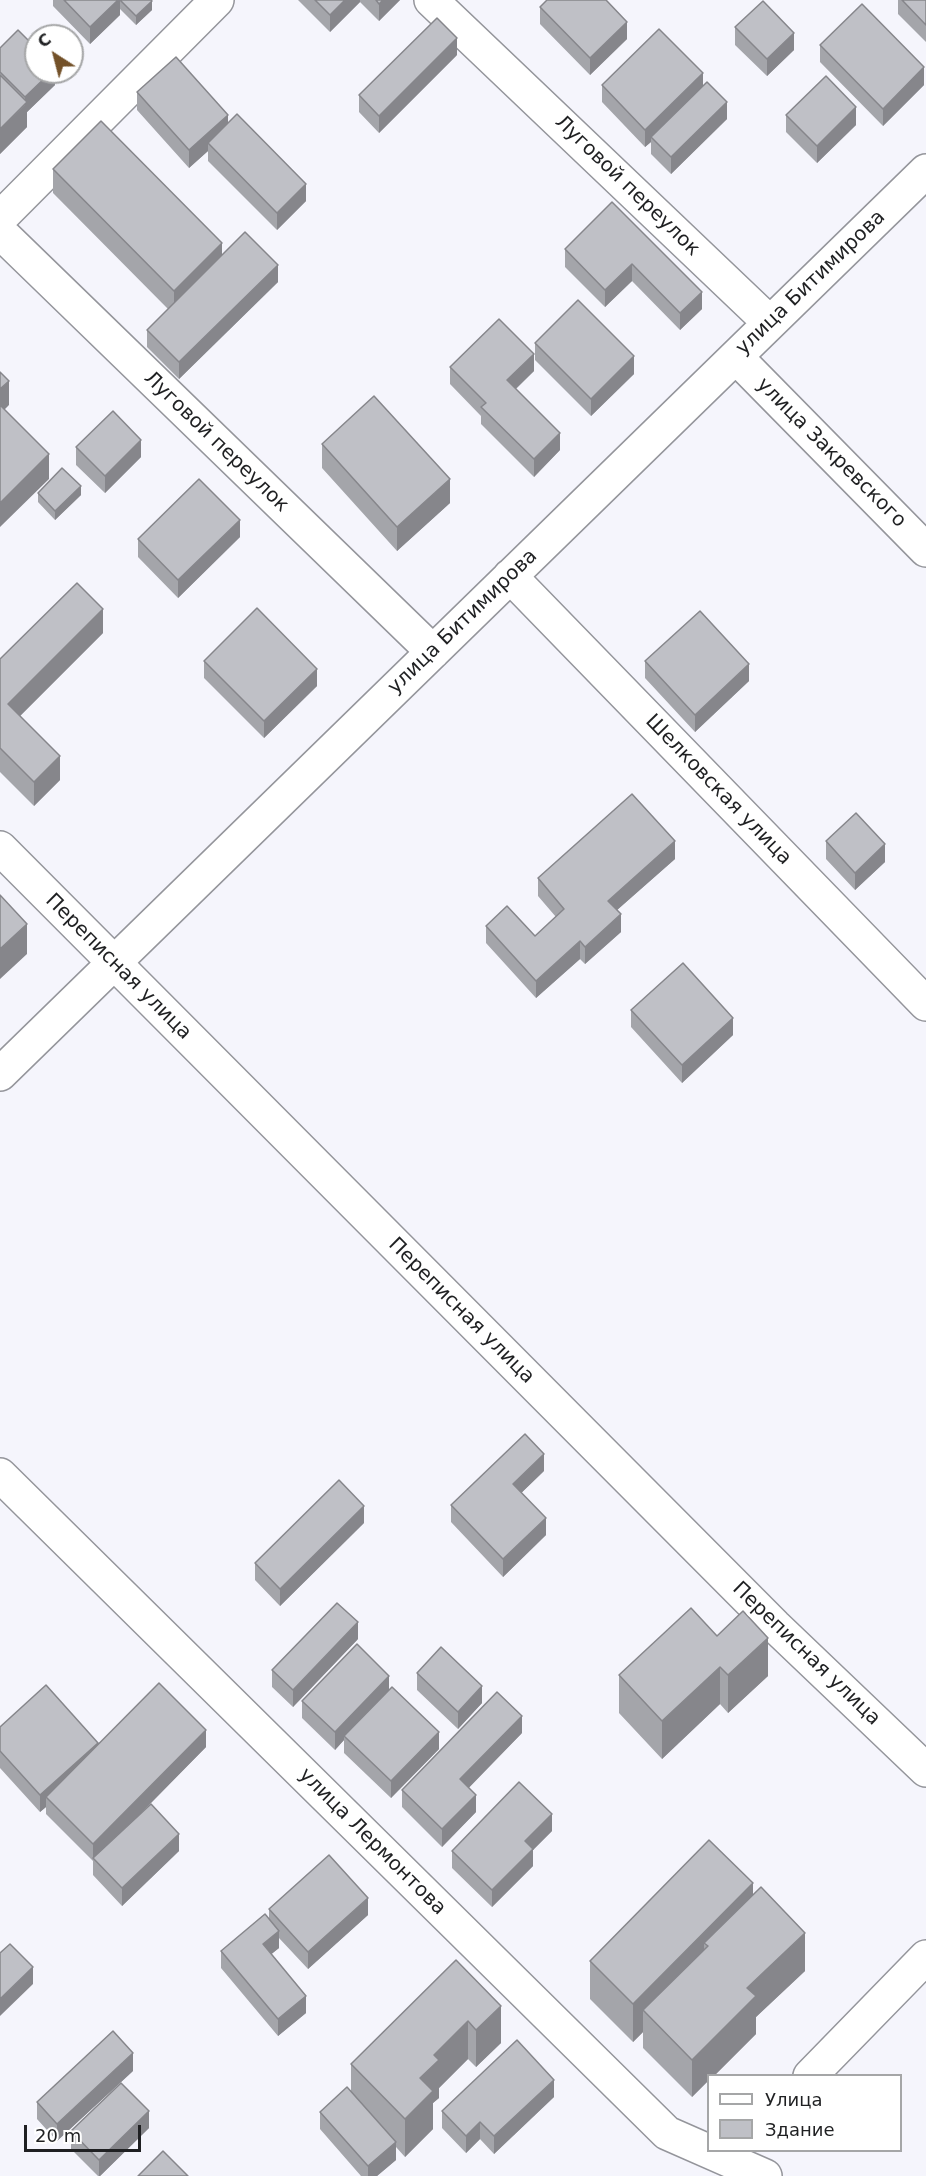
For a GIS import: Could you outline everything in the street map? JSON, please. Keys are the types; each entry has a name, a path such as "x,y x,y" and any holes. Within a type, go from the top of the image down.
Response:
{"street":[{"path":"0,218 217,0"},
{"name":"Луговой переулок","path":"431,0 770,323"},
{"name":"улица Битимирова","path":"0,1074 926,171"},
{"name":"Луговой переулок","path":"0,232 433,651"},
{"name":"улица Закревского","path":"736,357 926,550"},
{"name":"Шелковская улица","path":"510,576 926,1004"},
{"name":"Переписная улица","path":"0,848 775,1626 926,1770"},
{"name":"улица Лермонтова","path":"0,1475 666,2133 725,2162 765,2176"},
{"path":"812,2074 926,1957"}],"building":[{"path":"64,0 118,0 90,27"},
{"path":"120,0 151,0 152,1 136,16"},
{"path":"315,0 345,0 330,15"},
{"path":"547,0 606,0 627,22 590,58 540,7"},
{"path":"902,0 926,0 926,25"},
{"path":"763,1 794,33 767,59 735,27"},
{"path":"862,4 924,67 883,109 820,45"},
{"path":"437,18 457,38 379,116 359,95"},
{"path":"659,29 703,73 645,130 602,85"},
{"path":"18,30 24,36 24,84 39,84 25,97 0,72 0,48"},
{"path":"176,57 228,115 189,150 137,92"},
{"path":"0,75 27,102 0,129"},
{"path":"826,76 856,107 817,146 786,115"},
{"path":"707,82 727,102 671,157 651,137"},
{"path":"237,114 306,184 277,213 208,143"},
{"path":"101,121 222,243 174,291 53,169"},
{"path":"612,202 702,292 680,313 632,264 605,290 565,249"},
{"path":"245,232 278,265 179,362 147,330"},
{"path":"578,300 634,356 591,399 535,343"},
{"path":"499,319 534,354 507,380 560,433 534,459 481,407 486,403 450,367"},
{"path":"0,372 9,381 0,389"},
{"path":"374,396 450,479 397,527 322,444"},
{"path":"0,405 49,454 0,503"},
{"path":"113,411 141,440 105,476 76,447"},
{"path":"62,468 81,486 55,511 38,493"},
{"path":"199,479 240,520 178,580 138,539"},
{"path":"77,583 103,609 8,704 60,756 34,782 0,748 0,659"},
{"path":"257,608 317,669 264,721 204,661"},
{"path":"700,611 749,664 695,715 645,661"},
{"path":"632,794 675,841 608,901 621,914 585,947 580,941 536,981 486,926 507,906 535,936 564,909 538,878"},
{"path":"856,813 885,844 855,873 826,841"},
{"path":"0,895 27,924 0,949"},
{"path":"683,963 733,1018 682,1065 631,1010"},
{"path":"525,1434 544,1454 513,1484 546,1518 503,1559 451,1505"},
{"path":"339,1480 364,1506 280,1589 255,1563"},
{"path":"337,1603 358,1622 293,1690 272,1670"},
{"path":"691,1608 717,1636 743,1611 768,1638 728,1675 720,1667 662,1721 619,1675"},
{"path":"357,1644 389,1676 335,1732 302,1701"},
{"path":"441,1647 482,1686 458,1712 417,1673"},
{"path":"159,1683 206,1730 93,1844 46,1797"},
{"path":"46,1685 98,1743 40,1795 0,1751 0,1727"},
{"path":"392,1687 439,1732 391,1781 344,1736"},
{"path":"497,1692 522,1716 460,1779 476,1795 442,1829 402,1790"},
{"path":"519,1782 552,1814 525,1841 533,1849 492,1890 452,1851"},
{"path":"151,1804 179,1834 122,1888 93,1858"},
{"path":"709,1840 753,1883 633,2004 590,1961"},
{"path":"329,1855 368,1898 308,1952 269,1909"},
{"path":"761,1887 805,1933 747,1988 756,1996 692,2060 643,2010 708,1946 704,1943"},
{"path":"265,1914 279,1931 263,1944 306,1996 278,2019 221,1951"},
{"path":"10,1944 33,1967 0,1999 0,1953"},
{"path":"456,1960 501,2006 476,2030 468,2021 434,2055 439,2060 420,2078 433,2091 405,2119 351,2064"},
{"path":"113,2031 133,2053 57,2124 37,2102"},
{"path":"517,2040 554,2080 494,2136 480,2122 466,2136 442,2111"},
{"path":"121,2083 149,2111 99,2160 71,2131"},
{"path":"347,2087 396,2142 368,2166 320,2112"},
{"path":"163,2151 188,2176 138,2176"}]}
